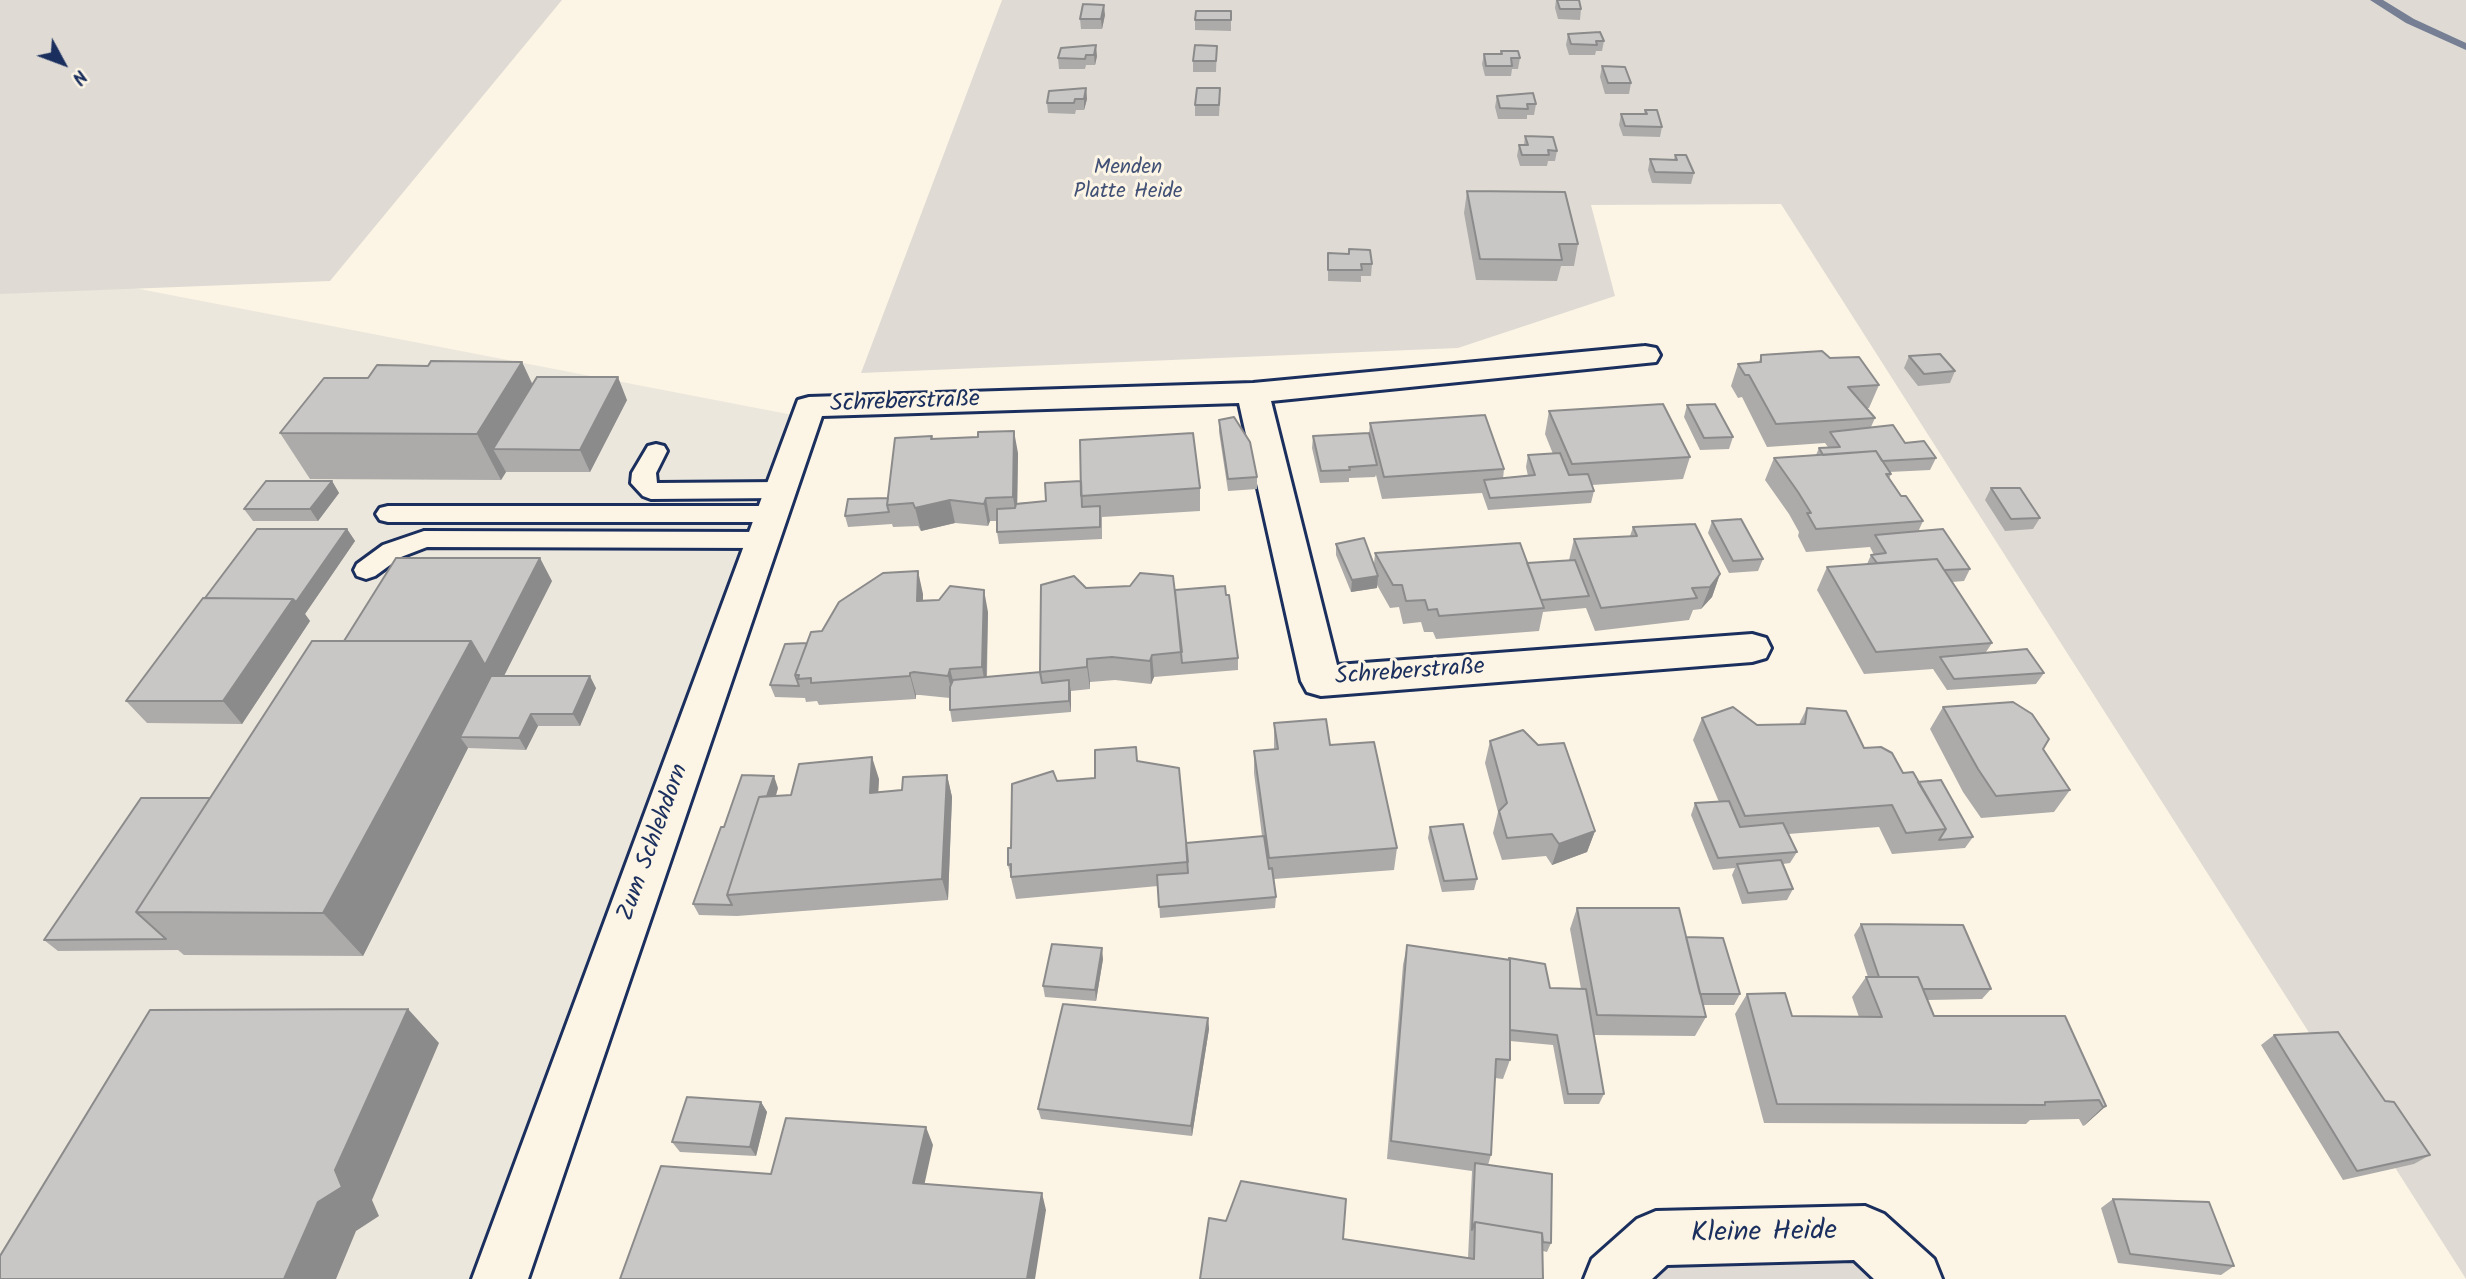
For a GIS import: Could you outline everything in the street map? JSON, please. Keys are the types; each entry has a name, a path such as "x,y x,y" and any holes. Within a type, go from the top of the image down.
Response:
{"street":[{"name":"Schreberstraße","path":"809,407 1253,393 1646,355"},
{"name":"Schreberstraße","path":"1253,393 1321,681 1752,648"},
{"name":"Zum Schlehdorn","path":"500,1279 809,407"},
{"name":"Kleine Heide","path":"1612,1279 1656,1238 1865,1233 1914,1279"}],"lane":[{"path":"656,451 644,473 643,483 651,491 771,515"},
{"path":"387,514 771,515"},
{"path":"366,570 392,551 433,538 771,515"}],"shaded area":[{"path":"124,286 793,415 491,1279 0,1279 0,293"}],"green space":[{"path":"0,0 562,0 330,281 0,294"},
{"name":"Menden Platte Heide","path":"1002,0 2466,0 2466,1279 1781,204 1591,205 1615,296 1458,348 861,373"},
{"path":"1865,1233 1914,1279 1612,1279 1656,1238"}],"building":[{"path":"1557,0 1579,0 1581,9 1560,9"},
{"path":"1083,4 1104,5 1101,19 1080,19"},
{"path":"1196,11 1231,11 1231,20 1195,20"},
{"path":"1600,32 1604,41 1596,41 1597,45 1571,44 1568,34"},
{"path":"1096,45 1094,55 1086,55 1085,59 1058,58 1061,48"},
{"path":"1195,45 1217,46 1216,61 1193,61"},
{"path":"1501,51 1518,51 1520,58 1511,58 1512,66 1486,66 1484,54 1502,54"},
{"path":"1602,66 1625,67 1631,83 1608,83"},
{"path":"1086,88 1084,99 1075,99 1074,103 1047,103 1049,91"},
{"path":"1197,88 1220,88 1219,105 1195,105"},
{"path":"1533,93 1536,104 1527,104 1528,109 1500,108 1497,96"},
{"path":"1645,110 1657,110 1662,127 1625,126 1621,114 1647,114"},
{"path":"1525,136 1553,137 1557,151 1548,150 1549,155 1522,155 1519,145 1528,145"},
{"path":"1675,155 1686,155 1694,173 1655,172 1650,159 1677,160"},
{"path":"1467,191 1565,192 1578,244 1559,244 1562,260 1480,259"},
{"path":"1349,249 1370,250 1372,264 1361,264 1362,270 1328,270 1328,253 1349,254"},
{"path":"1822,351 1830,358 1859,357 1879,385 1848,387 1875,418 1776,424 1749,375 1745,375 1738,364 1761,362 1761,355"},
{"path":"1940,354 1955,371 1924,374 1909,356"},
{"path":"431,361 522,362 477,434 280,433 324,378 368,378 377,365 428,366"},
{"path":"537,377 618,377 580,450 493,449"},
{"path":"1663,404 1690,457 1572,464 1549,411"},
{"path":"1715,404 1733,437 1704,438 1687,405"},
{"path":"1485,415 1504,469 1384,477 1370,423"},
{"path":"1234,417 1250,442 1257,477 1228,479 1219,420"},
{"path":"1893,425 1905,443 1924,441 1936,458 1882,461 1876,451 1823,455 1819,448 1840,447 1830,432"},
{"path":"1014,431 1013,497 986,498 984,504 950,500 915,508 913,503 887,505 895,438 978,437 978,432"},
{"path":"1193,433 1200,488 1081,496 1080,440"},
{"path":"1369,433 1377,465 1321,471 1313,436"},
{"path":"1876,451 1891,474 1886,474 1901,496 1906,496 1923,521 1816,529 1807,513 1811,513 1774,458"},
{"path":"1560,453 1569,475 1588,474 1594,491 1490,498 1484,480 1535,475 1528,455"},
{"path":"266,481 332,481 310,509 244,509"},
{"path":"1081,481 1082,507 1100,506 1100,527 997,532 997,509 1046,501 1045,483"},
{"path":"1991,488 2020,488 2040,518 2011,519"},
{"path":"888,498 889,512 845,516 848,499"},
{"path":"1741,519 1763,559 1733,561 1712,521"},
{"path":"1695,524 1720,574 1710,587 1692,588 1697,598 1601,608 1574,539 1637,536 1633,527"},
{"path":"257,529 347,529 296,602 293,599 205,598"},
{"path":"1943,529 1970,569 1944,570 1937,559 1877,563 1871,555 1886,553 1875,535"},
{"path":"1364,538 1378,576 1352,580 1336,544"},
{"path":"1520,543 1544,608 1439,616 1437,609 1428,610 1425,600 1406,601 1402,585 1393,585 1375,553"},
{"path":"396,558 540,558 485,665 471,641 344,641"},
{"path":"1937,559 1992,643 1876,652 1827,567"},
{"path":"1575,560 1589,596 1541,600 1527,563"},
{"path":"918,571 917,601 939,600 950,586 984,590 982,667 950,669 948,676 914,672 910,673 910,676 811,683 811,678 798,679 799,675 795,675 811,632 822,631 839,602 883,573"},
{"path":"1140,573 1173,576 1182,652 1152,655 1150,661 1112,657 1087,659 1087,667 1040,672 1041,585 1074,576 1086,588 1130,586"},
{"path":"1225,586 1226,595 1229,595 1238,658 1182,663 1175,590"},
{"path":"203,598 293,599 223,701 126,701"},
{"path":"312,641 471,641 323,913 136,912"},
{"path":"807,643 795,675 799,686 770,685 785,644"},
{"path":"2027,649 2044,673 1954,679 1940,657"},
{"path":"1040,672 1042,683 1069,680 1069,701 950,710 950,687 953,680"},
{"path":"491,676 590,676 573,714 531,714 519,738 460,737"},
{"path":"2013,702 2032,714 2049,739 2043,749 2070,790 1996,796 1943,707"},
{"path":"1733,707 1757,725 1805,724 1807,708 1846,711 1864,748 1881,747 1892,753 1903,773 1913,772 1946,829 1906,833 1892,805 1745,816 1702,718"},
{"path":"1326,719 1330,745 1374,742 1397,848 1269,858 1254,751 1278,749 1274,723"},
{"path":"1523,730 1538,745 1564,743 1595,831 1559,844 1552,834 1507,838 1499,811 1507,803 1490,741"},
{"path":"1136,747 1137,761 1179,768 1188,862 1011,877 1008,848 1011,848 1012,784 1053,771 1057,781 1095,778 1095,750"},
{"path":"872,757 870,793 902,790 903,777 947,775 942,879 727,895 759,797 791,795 799,764"},
{"path":"742,775 774,776 767,796 759,797 727,895 732,905 693,904 721,827 724,827"},
{"path":"1941,780 1973,837 1939,840 1946,829 1918,782"},
{"path":"141,798 210,798 136,912 166,939 44,940"},
{"path":"1729,801 1740,827 1783,823 1797,852 1718,858 1695,803"},
{"path":"1463,824 1477,879 1444,881 1430,827"},
{"path":"1264,836 1276,897 1159,907 1157,875 1188,873 1186,843"},
{"path":"1781,860 1793,889 1748,893 1737,864"},
{"path":"1577,908 1679,908 1706,1017 1597,1015"},
{"path":"1861,924 1963,925 1991,989 1923,989 1918,977 1879,977"},
{"path":"1686,937 1723,938 1740,994 1700,994"},
{"path":"1052,944 1102,948 1095,990 1043,986"},
{"path":"1407,945 1510,960 1510,1060 1496,1059 1491,1155 1391,1141"},
{"path":"1509,958 1545,964 1550,988 1586,989 1604,1094 1568,1094 1557,1035 1510,1030"},
{"path":"1866,977 1918,977 1934,1016 2065,1016 2106,1106 2103,1107 2099,1100 2045,1102 2045,1105 1777,1104 1747,994 1785,993 1792,1016 1882,1017"},
{"path":"1063,1004 1208,1018 1191,1126 1038,1109"},
{"path":"408,1009 335,1170 342,1187 318,1202 284,1279 0,1279 0,1256 150,1010"},
{"path":"2338,1032 2385,1101 2394,1102 2430,1155 2357,1171 2274,1035"},
{"path":"687,1097 761,1102 750,1147 672,1142"},
{"path":"786,1118 926,1127 913,1183 1042,1193 1027,1279 620,1279 661,1166 771,1174"},
{"path":"1475,1163 1552,1174 1551,1243 1543,1242 1542,1233 1475,1222 1472,1230"},
{"path":"1241,1181 1346,1199 1343,1239 1474,1259 1475,1222 1542,1233 1543,1279 1200,1279 1209,1218 1226,1221"},
{"path":"2113,1199 2209,1202 2234,1266 2130,1254"}],"waterway":[{"path":"2375,0 2410,21 2466,47"}]}
